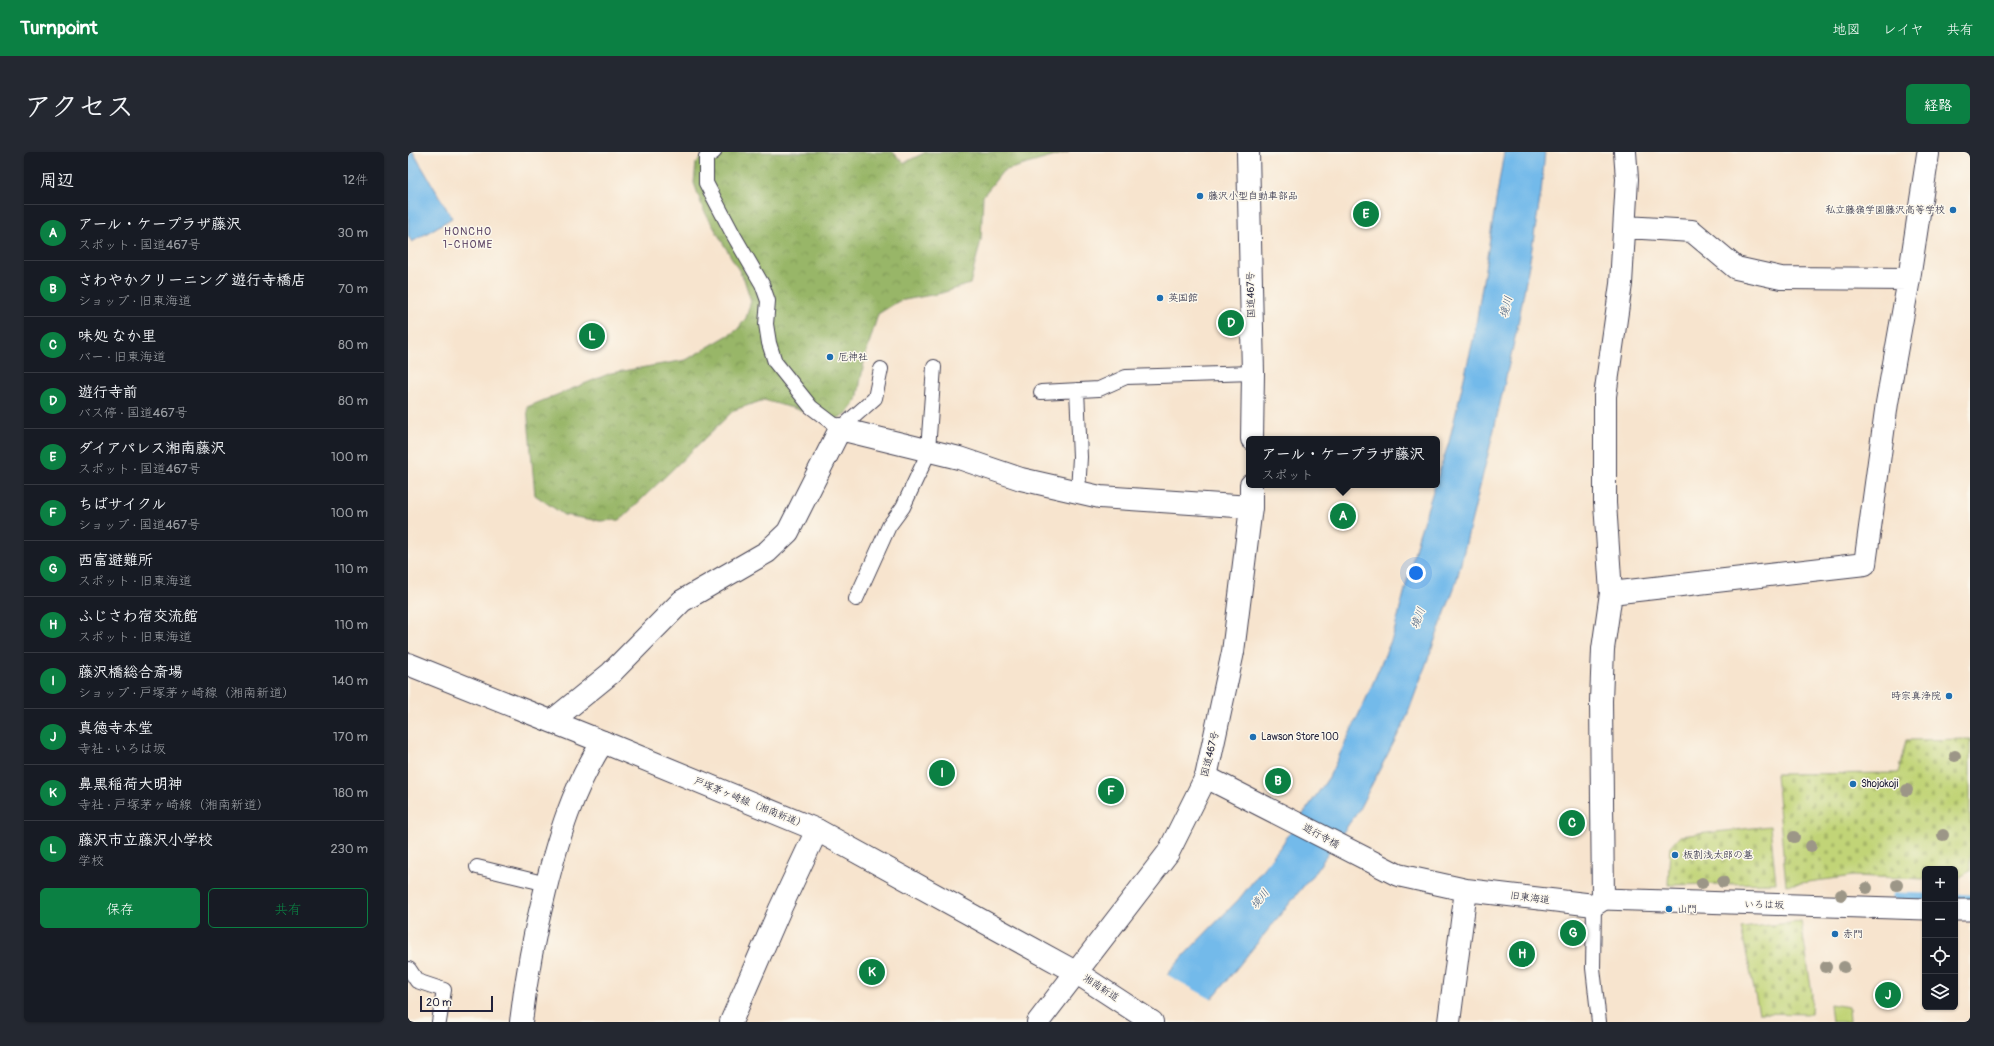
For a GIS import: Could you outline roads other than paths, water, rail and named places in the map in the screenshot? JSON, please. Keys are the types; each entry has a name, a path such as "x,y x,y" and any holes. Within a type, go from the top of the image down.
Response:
{"main road":[{"name":"国道467号","path":"1248,152 1253,373 1252,436"},
{"path":"1598,902 1603,649 1611,593 1605,503 1605,396 1621,284 1626,227 1627,179 1625,152"},
{"path":"1611,593 1865,564 1886,403 1932,153"},
{"path":"1626,227 1692,231 1736,268 1781,278 1909,279"},
{"path":"552,721 611,673 682,601 767,552 788,532 840,428 959,458 1021,479 1078,492 1100,496 1251,507"},
{"name":"国道467号","path":"1038,1022 1168,853 1206,777 1233,652 1251,507 1251,488"},
{"name":"戸塚茅ヶ崎線（湘南新道）","path":"408,664 552,721 817,830 1077,973"},
{"path":"521,1022 525,980 547,884 567,813 589,762 603,742"},
{"name":"遊行寺橋","path":"1206,777 1287,817 1355,855"},
{"path":"731,1022 780,909 817,830"},
{"name":"旧東海道","path":"1355,855 1398,875 1466,890 1598,902"},
{"path":"1449,1022 1466,890"},
{"name":"湘南新道","path":"1077,973 1152,1022"}],"street":[{"name":"いろは坂","path":"1598,902 1922,909"},
{"path":"1958,910 1970,910"}],"lane":[{"path":"714,152 706,157 706,183 734,236 762,284 768,301 766,324 769,343 775,362 811,407 840,428 876,398 881,369"},
{"path":"856,599 889,526 902,507 928,450 934,366"},
{"path":"1041,392 1099,389 1126,377 1253,373"},
{"path":"1077,390 1080,457 1078,492"},
{"path":"477,868 547,884"},
{"path":"1598,902 1593,968 1599,1022"},
{"path":"409,969 417,981 444,990 439,1022"}],"water":[{"path":"408,152 413,152 452,218 412,242 408,236"},
{"name":"境川","path":"1504,152 1545,152 1541,193 1531,254 1517,329 1492,438 1456,583 1405,721 1358,811 1315,872 1193,1022 1153,991 1189,950 1239,899 1281,846 1329,777 1366,699 1393,636 1419,535 1434,488 1440,488 1440,470 1449,442 1474,336"}],"waterway":[{"path":"1896,896 1922,897"},
{"path":"1958,897 1970,898"}],"place":[{"name":"藤沢小型自動車部品","path":"1200,196"},
{"name":"私立藤嶺学園藤沢高等学校","path":"1953,210"},
{"name":"ダイアパレス湘南藤沢","path":"1366,214"},
{"name":"英国館","path":"1160,298"},
{"name":"遊行寺前","path":"1231,323"},
{"name":"藤沢市立藤沢小学校","path":"592,336"},
{"name":"厄神社","path":"830,357"},
{"name":"アール・ケープラザ藤沢","path":"1343,516"},
{"name":"時宗真浄院","path":"1949,696"},
{"name":"Lawson Store 100","path":"1253,737"},
{"name":"藤沢橋総合斎場","path":"942,773"},
{"name":"さわやかクリーニング 遊行寺橋店","path":"1278,781"},
{"name":"Shojokoji","path":"1853,784"},
{"name":"ちばサイクル","path":"1111,791"},
{"name":"味処 なか里","path":"1572,823"},
{"name":"板割浅太郎の墓","path":"1675,855"},
{"name":"山門","path":"1669,909"},
{"name":"西富避難所","path":"1573,933"},
{"name":"赤門","path":"1835,934"},
{"name":"ふじさわ宿交流館","path":"1522,954"},
{"name":"鼻黒稲荷大明神","path":"872,972"},
{"name":"真徳寺本堂","path":"1888,995"}],"district":[{"name":"HONCHO 1-CHOME","path":"468,237"}]}
